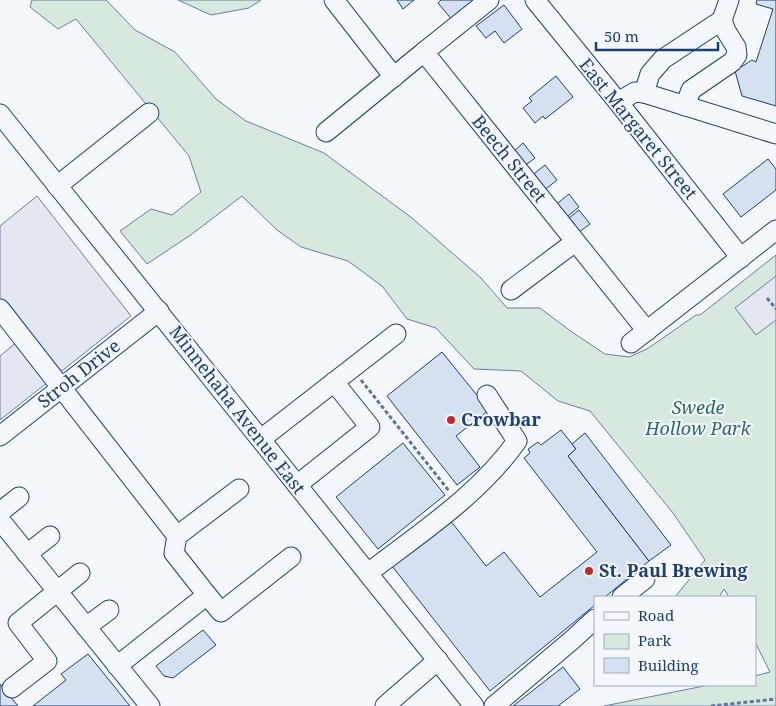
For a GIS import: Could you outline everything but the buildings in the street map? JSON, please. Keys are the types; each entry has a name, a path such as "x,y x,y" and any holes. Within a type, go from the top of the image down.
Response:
{"street":[{"path":"334,0 394,77"},
{"path":"326,132 488,0"},
{"name":"East Margaret Street","path":"535,0 741,258"},
{"path":"644,93 650,74 664,59 722,20 729,0"},
{"path":"685,106 691,90 732,62 737,55 736,47 726,31 722,20"},
{"name":"Beech Street","path":"424,52 647,331"},
{"path":"618,102 635,92 644,93 776,134"},
{"path":"57,186 149,113"},
{"name":"Minnehaha Avenue East","path":"0,114 474,706"},
{"path":"631,343 776,230"},
{"path":"511,290 575,242"},
{"path":"0,309 177,536"},
{"name":"Stroh Drive","path":"0,436 159,311"},
{"path":"261,440 396,334"},
{"path":"297,485 370,427 334,382"},
{"path":"368,574 458,503 502,462 517,441 487,395"},
{"path":"239,489 177,536 174,553 221,612 291,557"},
{"path":"0,512 19,497"},
{"path":"0,520 150,706"},
{"path":"27,554 50,536"},
{"path":"12,688 47,661 18,623 80,573"},
{"path":"623,596 645,579"},
{"path":"117,666 207,595"},
{"path":"86,627 109,610"},
{"path":"494,706 594,619"},
{"path":"385,706 438,660"}],"path":[{"path":"767,298 776,309"},
{"path":"352,368 458,503"},
{"path":"711,706 776,699"}],"green space":[{"name":"Swede Hollow Park","path":"32,0 106,0 135,30 175,52 216,99 246,121 324,153 412,218 481,278 507,308 540,308 605,354 629,357 647,349 696,315 700,315 776,255 776,706 604,706 704,686 756,686 756,676 770,672 756,644 756,596 728,596 724,589 720,596 676,596 705,560 673,513 590,411 558,401 521,371 474,369 436,328 407,319 382,286 348,261 301,247 277,230 242,196 192,234 147,264 120,231 151,209 172,215 201,192 189,156 76,19 58,29 30,7"},
{"path":"178,0 261,0 249,8 211,15"}],"shaded area":[{"path":"37,196 131,316 0,420 0,356 18,341 0,319 0,226"},
{"path":"776,276 776,320 756,335 735,308"}],"place":[{"name":"Crowbar","path":"451,420"},
{"name":"St. Paul Brewing","path":"589,571"}]}
